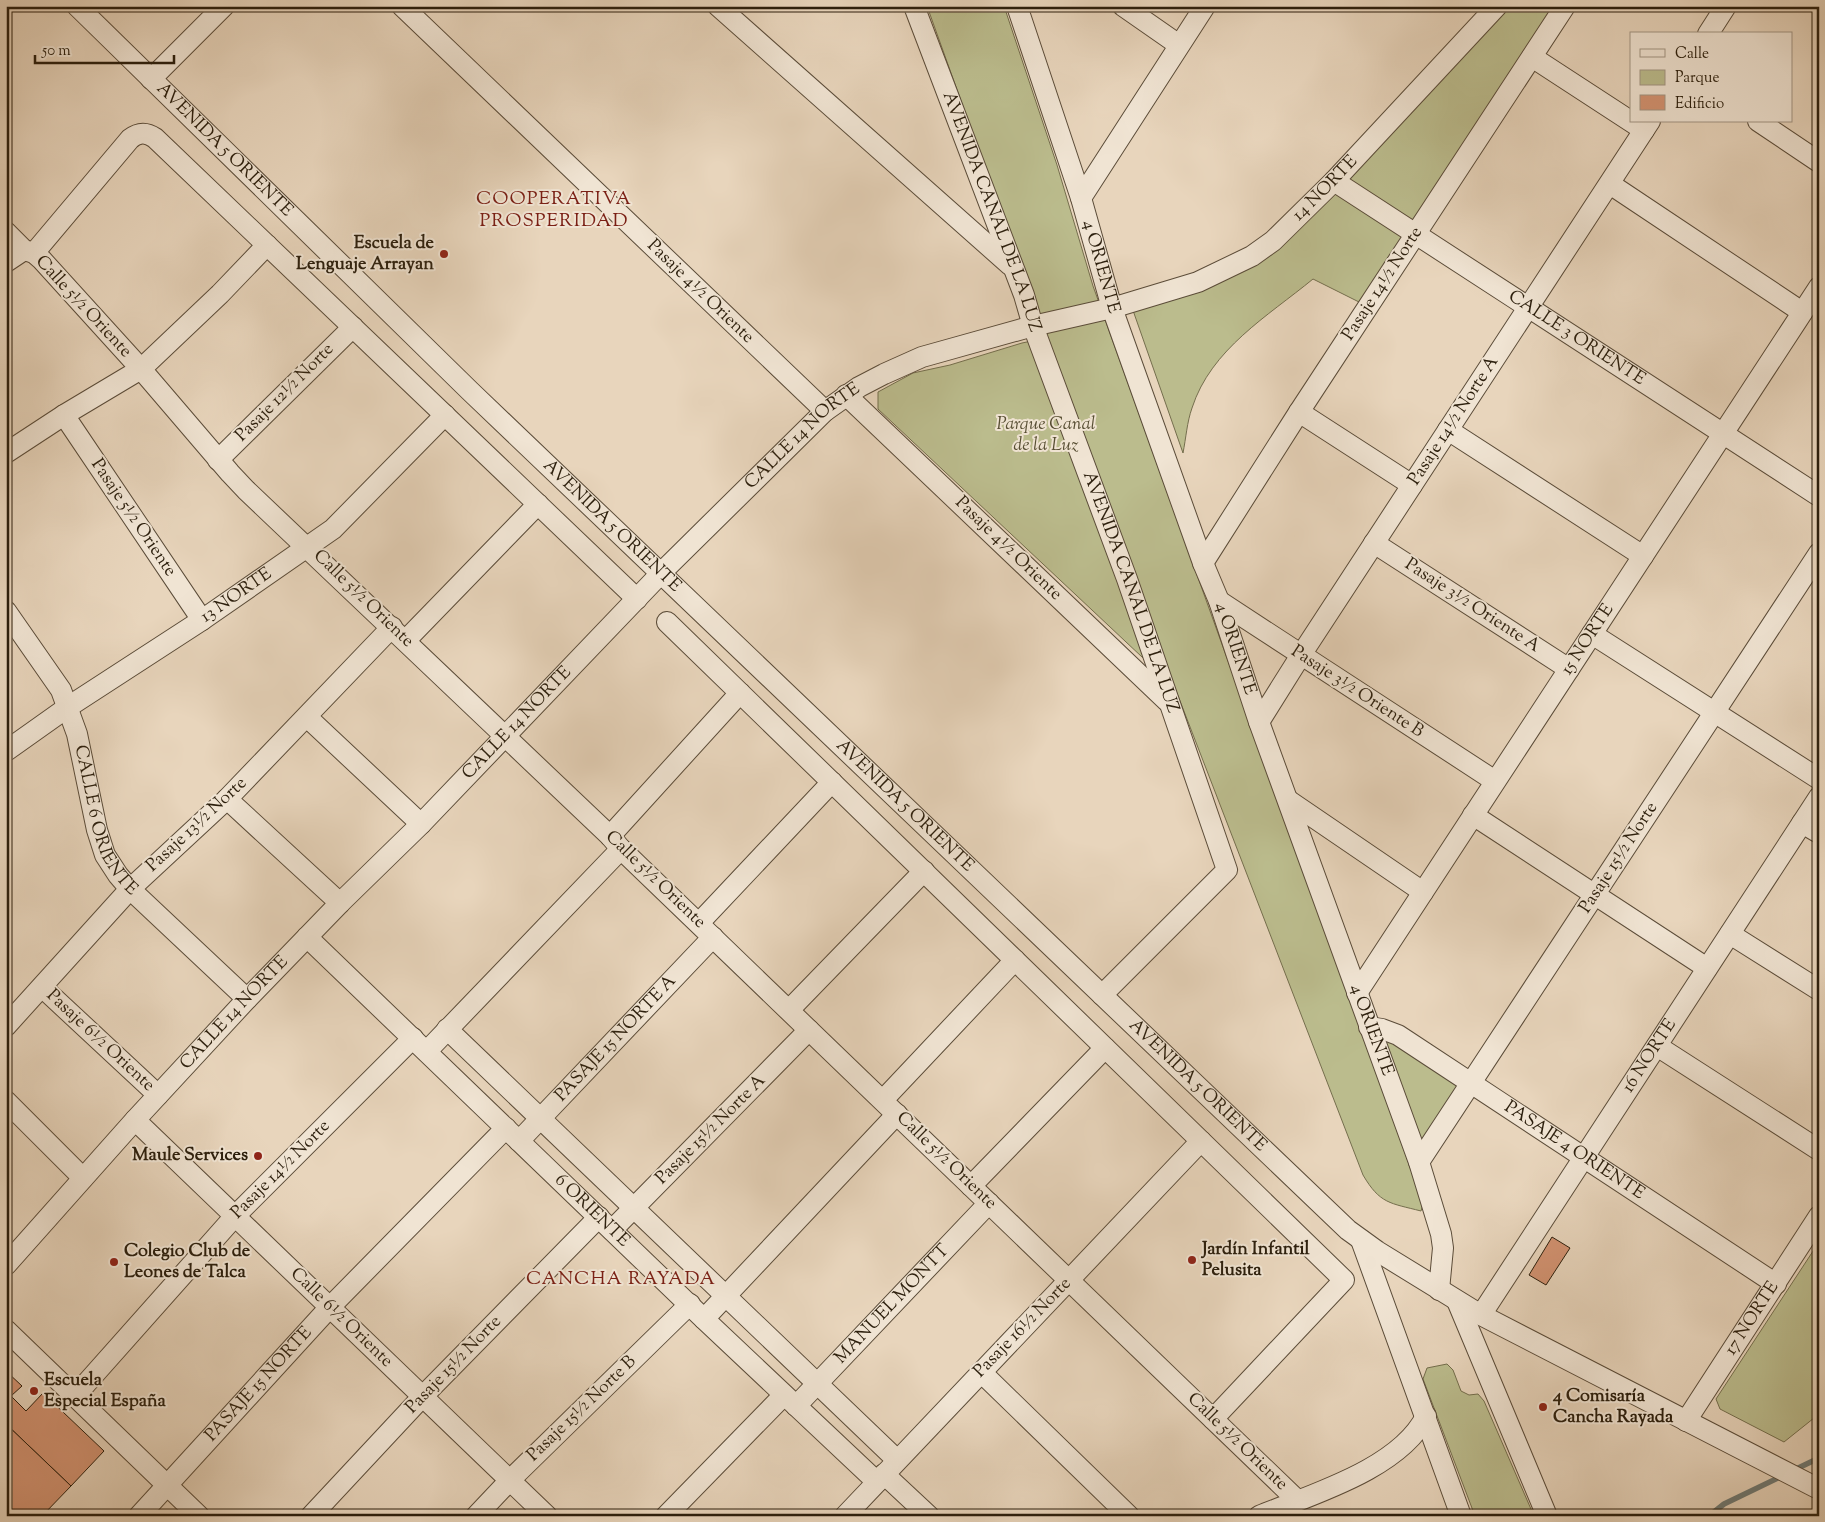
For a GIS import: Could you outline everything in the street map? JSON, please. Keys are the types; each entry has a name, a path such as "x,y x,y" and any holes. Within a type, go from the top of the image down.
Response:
{"street":[{"name":"AVENIDA 5 ORIENTE","path":"77,6 463,384 1329,1212 1361,1240 1481,1315 1813,1486"},
{"path":"151,78 224,6"},
{"name":"Pasaje 4½ Oriente","path":"402,6 825,411"},
{"path":"718,6 1012,266"},
{"name":"AVENIDA CANAL DE LA LUZ","path":"914,6 1024,295 1033,326 1127,579 1227,870 1102,995"},
{"name":"4 ORIENTE","path":"1017,6 1081,198 1112,308 1203,563 1219,601 1259,722 1419,1162 1442,1234 1444,1248 1439,1290"},
{"path":"1123,6 1179,45"},
{"path":"1081,198 1205,6"},
{"name":"14 NORTE","path":"1112,308 1198,282 1252,256 1273,241 1334,181 1497,6"},
{"name":"Pasaje 14½ Norte","path":"1203,563 1299,412 1565,6"},
{"path":"1709,32 1726,6"},
{"path":"1532,57 1630,116"},
{"path":"1759,122 1819,162"},
{"name":"Pasaje 14½ Norte A","path":"1259,722 1300,655 1647,126"},
{"path":"6,262 29,252 130,138 142,133 155,138 637,599"},
{"name":"CALLE 3 ORIENTE","path":"1334,181 1819,496"},
{"path":"1610,184 1802,312"},
{"path":"6,232 29,252"},
{"path":"6,453 64,415 141,369 220,294 267,245"},
{"name":"Calle 5½ Oriente","path":"29,252 42,260 141,369 246,490 399,633 1297,1500"},
{"name":"15 NORTE","path":"1357,993 1819,286"},
{"name":"CALLE 14 NORTE","path":"6,1265 135,1120 247,999 340,903 421,824 662,573 825,411 846,395 884,374 922,357 1033,326 1112,308"},
{"name":"Pasaje 12½ Norte","path":"218,460 353,327"},
{"name":"Pasaje 4½ Oriente","path":"846,395 1170,703"},
{"path":"1299,412 1412,485"},
{"name":"Pasaje 5½ Oriente","path":"64,415 202,620"},
{"name":"13 NORTE","path":"6,751 68,707 202,620 333,529 445,415"},
{"path":"1448,430 1643,556"},
{"name":"Pasaje 13½ Norte","path":"6,1026 130,889 227,799 307,717 538,504"},
{"name":"Pasaje 3½ Oriente A","path":"1374,542 1569,669"},
{"name":"Pasaje 15½ Norte","path":"1419,1162 1819,553"},
{"name":"Pasaje 3½ Oriente B","path":"1219,601 1496,781"},
{"name":"CALLE 6 ORIENTE","path":"6,610 53,676 68,707 77,734 97,830 105,855 130,889 247,999"},
{"path":"667,622 1344,1280 1213,1419"},
{"path":"1592,634 1819,778"},
{"name":"Pasaje 14½ Norte","path":"75,1396 235,1216 420,1045 447,1030 616,842 740,693"},
{"path":"307,717 421,824"},
{"path":"699,923 832,782"},
{"name":"16 NORTE","path":"1481,1315 1707,968 1730,934 1810,828 1819,797"},
{"path":"227,799 340,903"},
{"path":"1288,800 1423,892"},
{"path":"1473,815 1707,968"},
{"path":"789,1010 924,871"},
{"path":"1730,934 1819,990"},
{"name":"6 ORIENTE","path":"307,937 791,1401 886,1472"},
{"name":"PASAJE 15 NORTE A","path":"513,1135 541,1119 713,937"},
{"path":"883,1100 1015,960"},
{"name":"Pasaje 6½ Oriente","path":"42,987 158,1095"},
{"name":"PASAJE 4 ORIENTE","path":"1369,1027 1382,1029 1398,1035 1776,1284"},
{"name":"6 ORIENTE","path":"447,1030 818,1384 886,1472 929,1516"},
{"name":"Pasaje 15½ Norte A","path":"606,1224 634,1208 809,1030"},
{"path":"1657,1046 1819,1150"},
{"path":"972,1186 1106,1048"},
{"path":"6,1102 84,1178"},
{"path":"704,1319 897,1114"},
{"name":"Calle 6½ Oriente","path":"135,1120 547,1516"},
{"name":"PASAJE 15 NORTE","path":"139,1516 330,1307 513,1135"},
{"name":"Pasaje 16½ Norte","path":"845,1516 1201,1140"},
{"name":"MANUEL MONTT","path":"666,1516 791,1401 818,1384 989,1203"},
{"name":"17 NORTE","path":"1686,1421 1819,1216"},
{"name":"Pasaje 15½ Norte","path":"311,1516 423,1396 606,1224"},
{"path":"1361,1240 1461,1516"},
{"path":"1457,1301 1547,1516"},
{"name":"Pasaje 15½ Norte B","path":"476,1516 510,1480 690,1304"},
{"path":"6,1330 199,1516"},
{"path":"981,1372 1129,1516"},
{"path":"1259,1516 1356,1476 1375,1466 1407,1442 1420,1428 1426,1416"}],"green space":[{"name":"Parque Canal de la Luz","path":"927,6 1004,6 1057,165 1093,286 1394,1122 1423,1204 1421,1211 1387,1201 1375,1192 1363,1175 1175,688 878,409 878,392 913,373 950,365 1022,343 1046,338"},
{"path":"1503,6 1560,6 1367,306 1313,279 1260,321 1227,351 1201,387 1190,413 1183,453 1129,299 1259,259"},
{"path":"1388,1038 1459,1084 1420,1145 1384,1044"},
{"path":"1819,1242 1819,1414 1784,1442 1720,1409 1716,1399"},
{"path":"1447,1364 1453,1370 1461,1391 1469,1395 1478,1394 1484,1401 1534,1516 1475,1516 1423,1379 1427,1368"}],"building":[{"path":"1552,1237 1570,1248 1546,1285 1529,1275"},
{"path":"6,1371 22,1386 11,1396 26,1411 43,1393 104,1451 71,1486 6,1424"},
{"path":"6,1424 71,1486 42,1516 19,1516 6,1504"}],"waterway":[{"path":"1792,1471 1819,1458"},
{"path":"1709,1516 1724,1504 1784,1475"}],"place":[{"name":"Escuela de Lenguaje Arrayan","path":"444,254"},
{"name":"Maule Services","path":"258,1156"},
{"name":"Jardín Infantil Pelusita","path":"1192,1260"},
{"name":"Colegio Club de Leones de Talca","path":"114,1262"},
{"name":"Escuela Especial España","path":"34,1391"},
{"name":"4 Comisaría Cancha Rayada","path":"1543,1407"}],"district":[{"name":"COOPERATIVA PROSPERIDAD","path":"554,210"},
{"name":"CANCHA RAYADA","path":"621,1279"}]}
